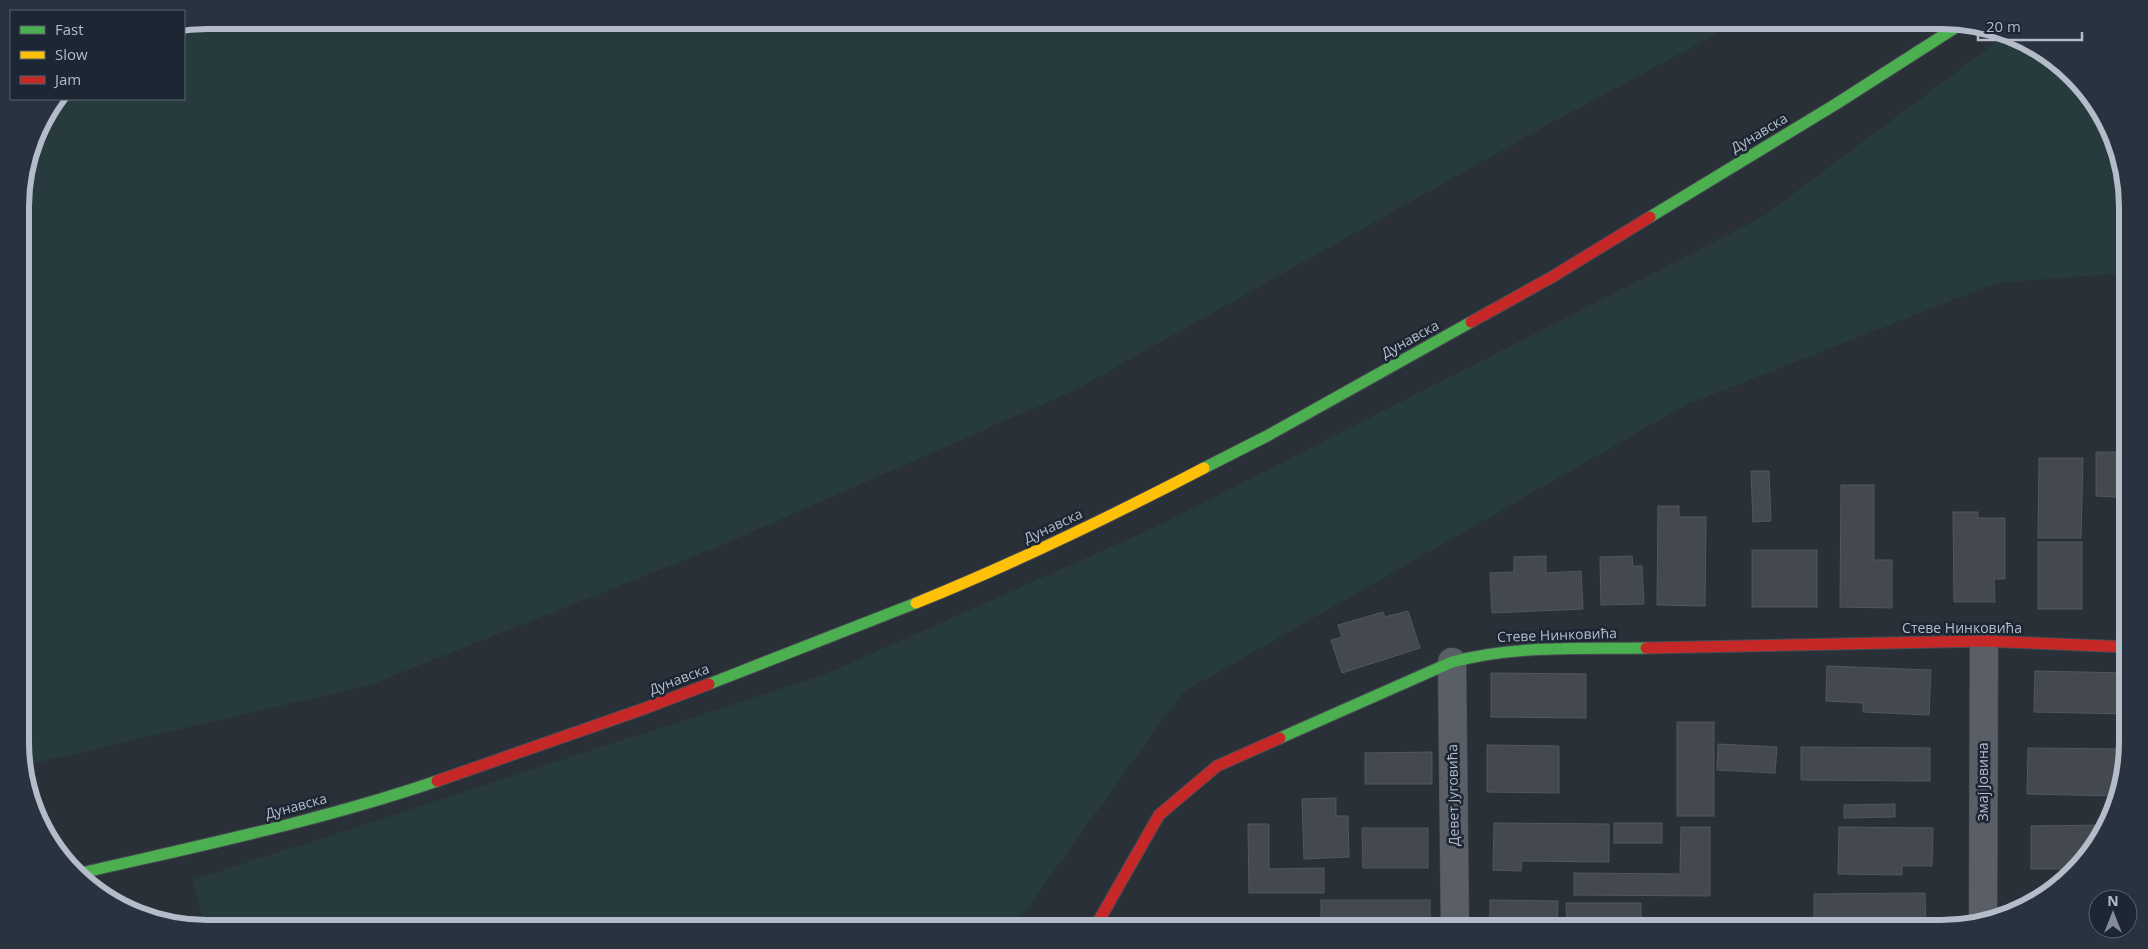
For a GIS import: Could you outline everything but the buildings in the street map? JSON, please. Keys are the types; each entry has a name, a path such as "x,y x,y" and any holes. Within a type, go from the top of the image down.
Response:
{"main road":[{"name":"Дунавска","path":"85,872 276,827 398,794 643,709 826,640 966,583 1099,522 1267,436 1552,277 1827,109 1953,29"},
{"name":"Стеве Нинковића","path":"1099,920 1159,815 1218,766 1452,662 1477,654 1503,650 1984,641 2119,647"}],"street":[{"name":"Змај Јовина","path":"1983,915 1984,641"},
{"name":"Девет Југовића","path":"1452,662 1455,920"}],"green space":[{"path":"1725,29 1542,128 1075,390 729,542 370,685 30,764 29,195 32,172 47,128 65,100 185,100 185,30"},
{"path":"2000,39 2020,47 2059,73 2075,89 2101,128 2110,150 2118,184 2119,274 1996,283 1686,405 1182,693 1018,920 204,920 193,880 826,674 1158,526 1761,218"}],"traffic: fast":[{"path":"1650,217 1836,104 1953,29"},
{"path":"1204,468 1267,436 1471,322"},
{"path":"709,684 916,603"},
{"path":"1280,738 1452,662 1523,650 1646,648"},
{"path":"85,872 303,821 437,781"}],"traffic: slow":[{"path":"916,603 1062,539 1204,468"}],"traffic: jam":[{"path":"1471,322 1552,277 1650,217"},
{"path":"1646,648 1984,641 2119,647"},
{"path":"437,781 709,684"},
{"path":"1099,920 1159,815 1217,766 1280,738"}]}
